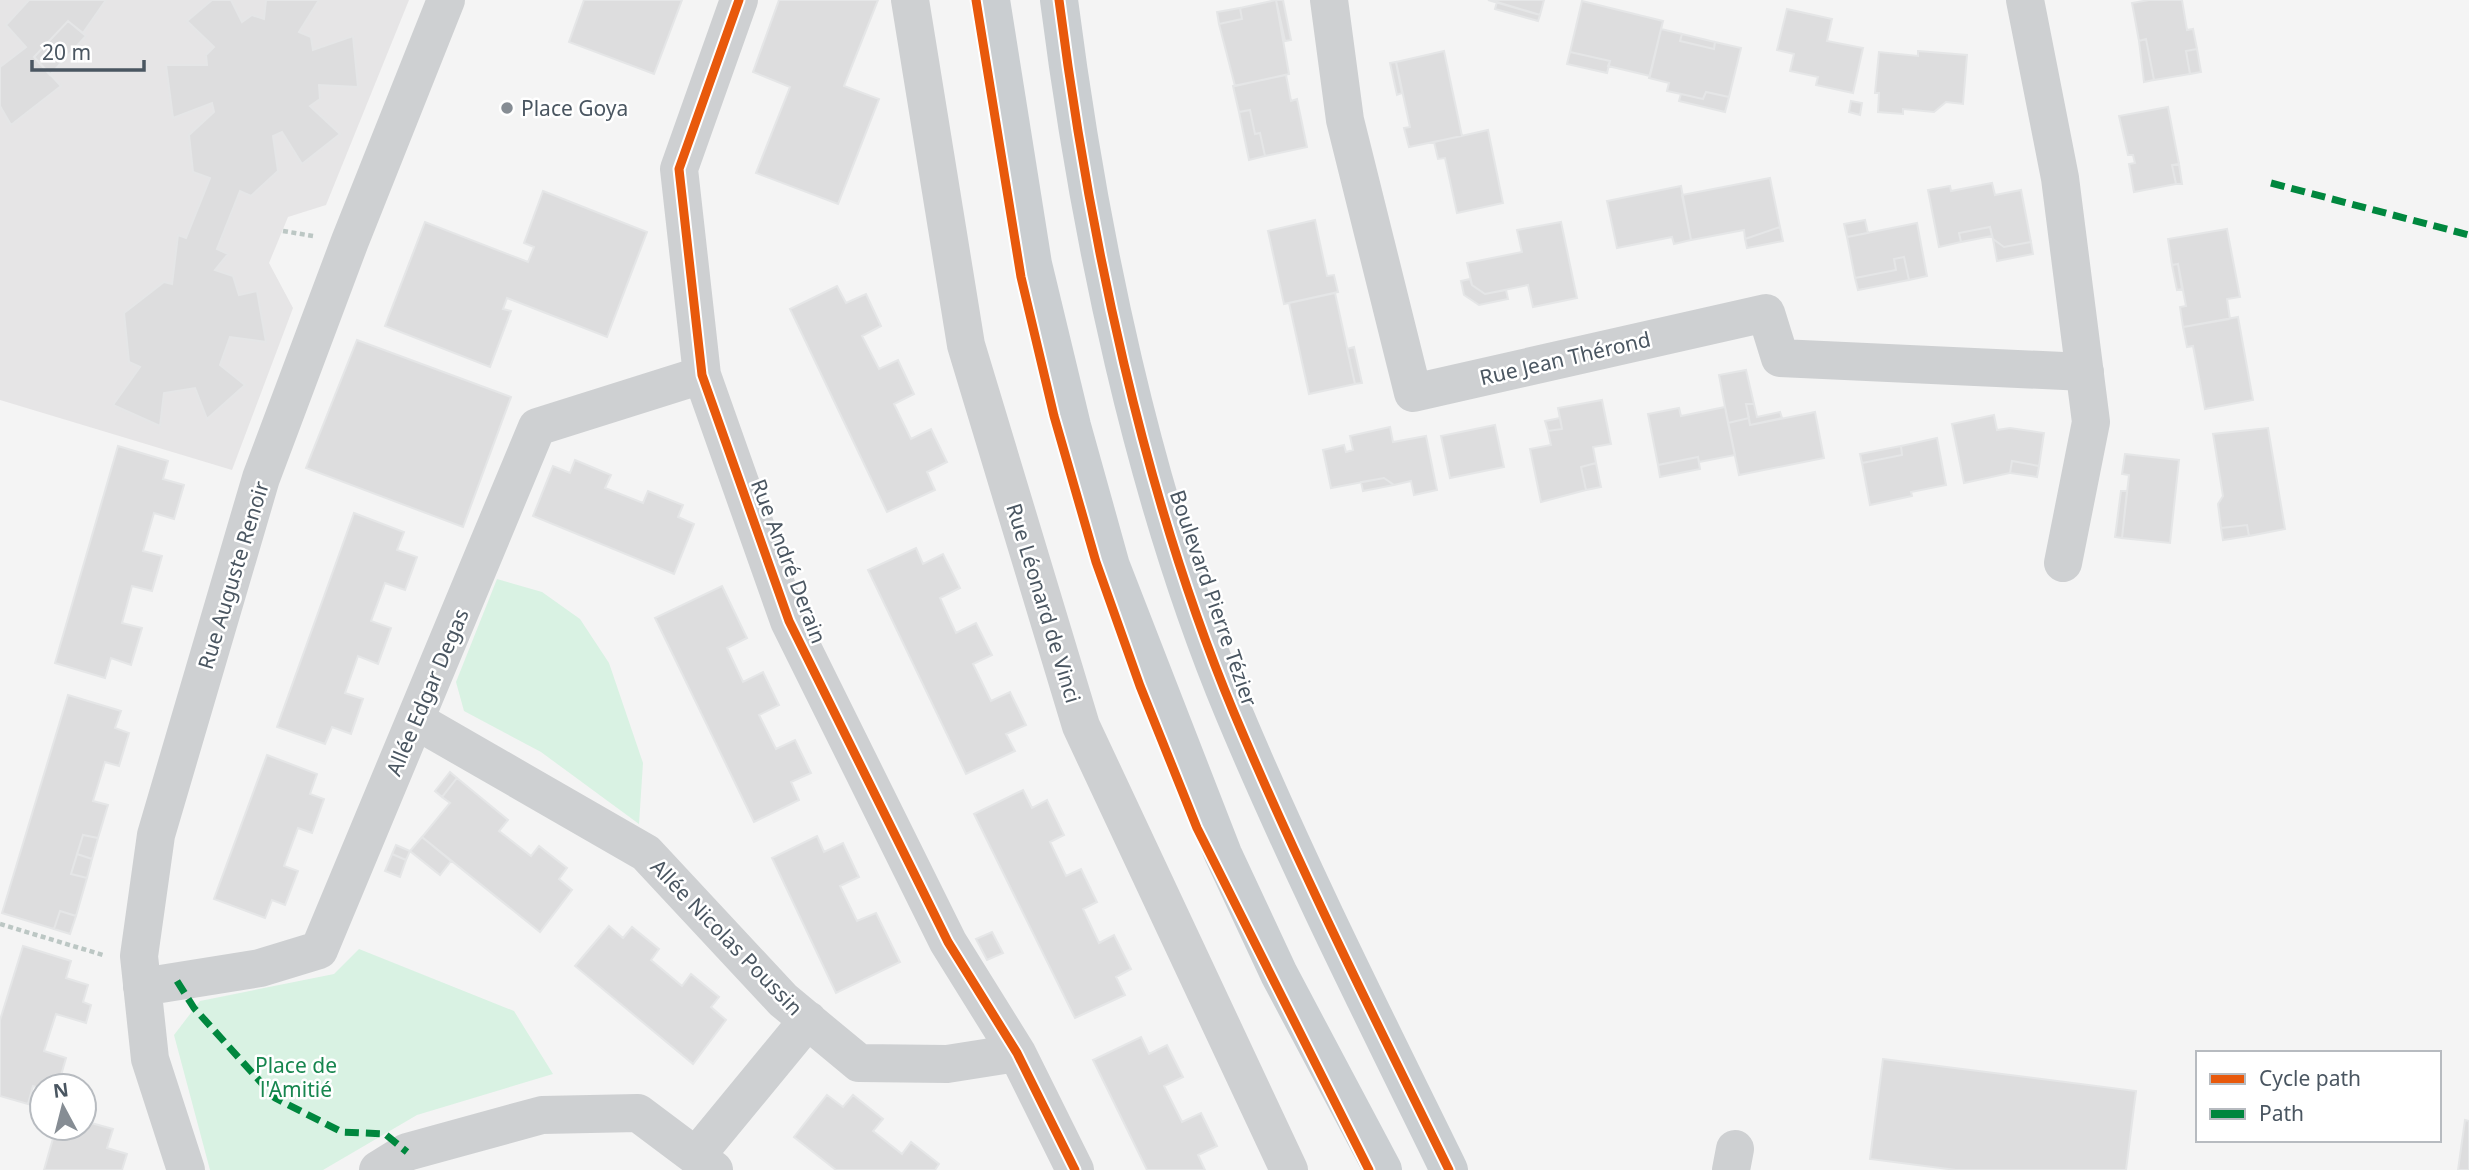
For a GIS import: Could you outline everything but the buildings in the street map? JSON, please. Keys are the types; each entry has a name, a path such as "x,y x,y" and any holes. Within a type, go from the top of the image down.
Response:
{"main road":[{"path":"991,0 1033,264 1072,426 1111,566 1223,854 1279,974 1383,1170"},
{"name":"Boulevard Pierre Tézier","path":"1059,0 1100,247 1142,434 1175,548 1233,711 1317,899 1449,1170"}],"street":[{"name":"Rue Auguste Renoir","path":"186,1170 150,1059 141,976 156,835 261,478 350,241 446,0"},
{"name":"Rue André Derain","path":"739,0 679,169 702,375 789,621 948,942 1017,1053 1074,1170"},
{"name":"Rue Léonard de Vinci","path":"910,0 967,345 1081,726 1289,1170"},
{"name":"Rue Jean Thérond","path":"1329,0 1345,120 1412,393 1766,313 1780,358 2085,372"},
{"path":"2025,0 2060,178 2091,422 2063,563"},
{"name":"Allée Edgar Degas","path":"141,976 260,968 319,950 537,427 702,375"},
{"name":"Allée Nicolas Poussin","path":"415,720 646,853 783,1000 859,1063 947,1064 1017,1053"},
{"path":"1279,974 1304,1001 1329,1041 1394,1170"},
{"path":"378,1170 407,1152 542,1115 638,1113 705,1163 808,1020"}],"path":[{"path":"0,924 141,976"}],"shaded area":[{"path":"0,0 409,0 326,205 288,217 269,263 293,308 232,470 0,400"}],"green space":[{"path":"497,579 542,592 580,619 609,663 643,763 639,824 541,752 464,711 456,682"},
{"name":"Place de l'Amitié","path":"359,949 514,1011 553,1074 417,1115 323,1170 210,1170 174,1035 200,1001 334,974"}],"marked path":[{"path":"2271,183 2469,235"},
{"path":"177,981 194,1008 275,1098 342,1132 385,1134 407,1152"}],"cycle path":[{"path":"739,0 679,169 702,375 789,621 948,942 1017,1053 1075,1170"},
{"path":"976,0 1021,277 1054,416 1096,562 1140,686 1197,828 1369,1170"},
{"path":"1059,0 1071,89 1104,271 1124,362 1172,543 1234,713 1259,771 1338,943 1449,1170"}],"place":[{"name":"Place Goya","path":"507,108"}]}
